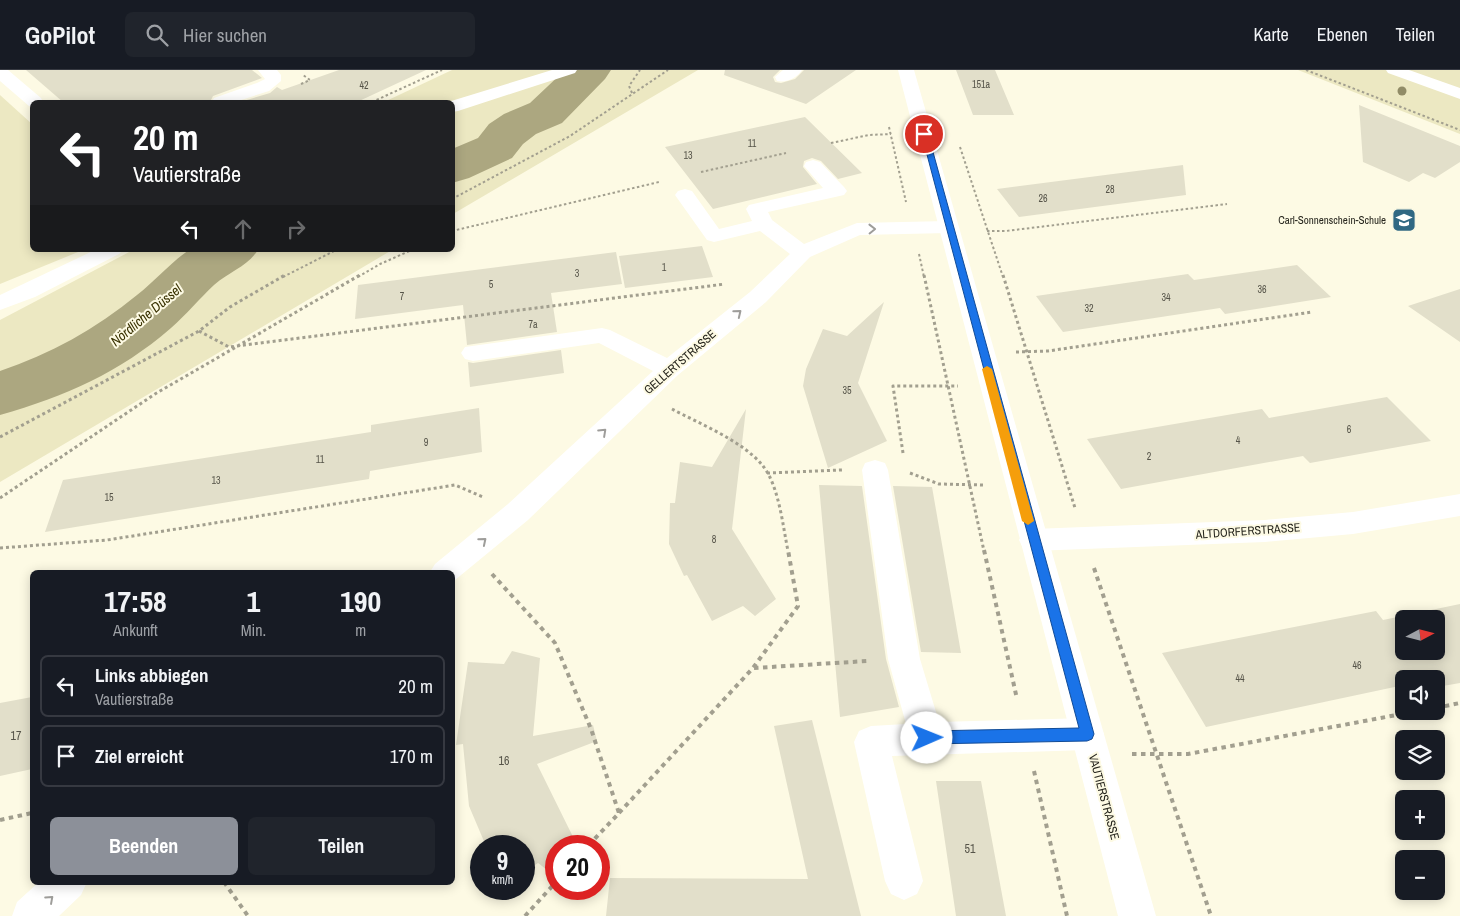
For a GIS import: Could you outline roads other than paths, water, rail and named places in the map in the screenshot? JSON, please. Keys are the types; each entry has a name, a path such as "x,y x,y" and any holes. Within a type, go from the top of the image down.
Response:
{"street":[{"path":"226,100 263,88 273,81 273,75 266,70"},
{"name":"VAUTIERSTRASSE","path":"906,70 1137,916"},
{"path":"1394,70 1460,94"},
{"path":"0,72 34,100"},
{"path":"455,106 563,72"},
{"path":"803,253 764,224 756,209 837,191 813,166"},
{"path":"685,195 714,236 764,224"},
{"name":"GELLERTSTRASSE","path":"448,570 518,512 669,369 758,297 803,253 857,229 948,227"},
{"path":"0,303 27,292 108,252"},
{"path":"0,311 27,292"},
{"path":"473,353 602,335 669,369"},
{"path":"875,470 904,659 927,738"},
{"name":"ALTDORFERSTRASSE","path":"1034,540 1256,531 1333,525 1460,505"},
{"path":"904,881 871,742 927,738 1026,736 1089,744"},
{"path":"31,916 65,885"}],"waterway":[{"name":"Nördliche Düssel","path":"455,167 495,148 506,134 520,124 546,113 590,70"},
{"name":"Nördliche Düssel","path":"0,393 41,380 98,352 134,328 199,269 227,252"}],"place":[{"name":"Carl-Sonnenschein-Schule","path":"1404,220"}]}
